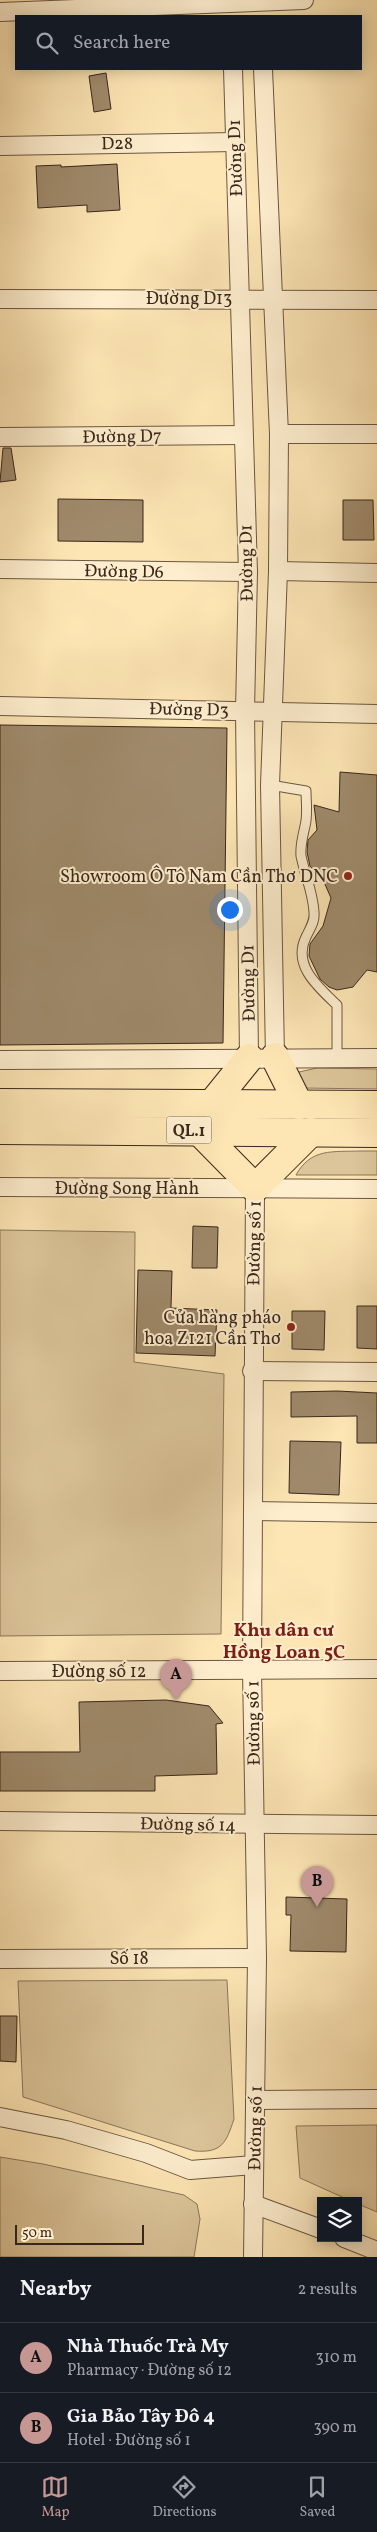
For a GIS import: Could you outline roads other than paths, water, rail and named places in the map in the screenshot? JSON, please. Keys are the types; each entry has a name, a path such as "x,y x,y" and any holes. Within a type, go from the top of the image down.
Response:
{"highway":[{"path":"211,1105 262,1058 299,1106"},
{"name":"QL.1","path":"0,1103 377,1105"},
{"name":"QL.1","path":"0,1130 198,1130 377,1133"},
{"path":"198,1130 255,1188 311,1132"}],"street":[{"path":"0,12 261,6 304,0"},
{"name":"Đường D1","path":"233,70 248,572 244,711 262,1058"},
{"name":"Đường D1","path":"262,1058 278,572 279,434 263,70"},
{"name":"D28","path":"0,146 235,142"},
{"name":"Đường D13","path":"0,299 240,298 273,300 377,300"},
{"path":"279,434 377,434"},
{"name":"Đường D7","path":"0,438 243,435"},
{"name":"Đường D6","path":"0,569 248,572"},
{"path":"278,572 377,573"},
{"name":"Đường D3","path":"0,706 244,711 273,714 377,714"},
{"path":"0,1060 377,1058"},
{"name":"Đường Song Hành","path":"0,1187 377,1189"},
{"name":"Đường số 1","path":"253,2257 257,1958 252,1670 252,1371 255,1188"},
{"path":"252,1371 377,1372"},
{"path":"253,1512 377,1512"},
{"name":"Đường số 12","path":"0,1671 377,1669"},
{"name":"Đường số 14","path":"0,1821 377,1825"},
{"name":"Số 18","path":"0,1959 257,1958"},
{"path":"255,2100 377,2099"},
{"path":"0,2117 66,2130 146,2153 190,2170 254,2165"},
{"path":"253,2204 317,2228"},
{"path":"355,2242 377,2250"}],"lane":[{"path":"270,785 306,791 306,824 302,838 301,855 315,914 312,926 305,938 302,958 306,972 337,1005 337,1058"}],"place":[{"name":"Showroom Ô Tô Nam Cần Thơ DNC","path":"348,876"},
{"name":"Cửa hàng pháo hoa Z121 Cần Thơ","path":"291,1327"},
{"name":"Nhà Thuốc Trà My","path":"176,1700"},
{"name":"Gia Bảo Tây Đô 4","path":"317,1907"}],"district":[{"name":"Khu dân cư Hồng Loan 5C","path":"284,1640"}]}
